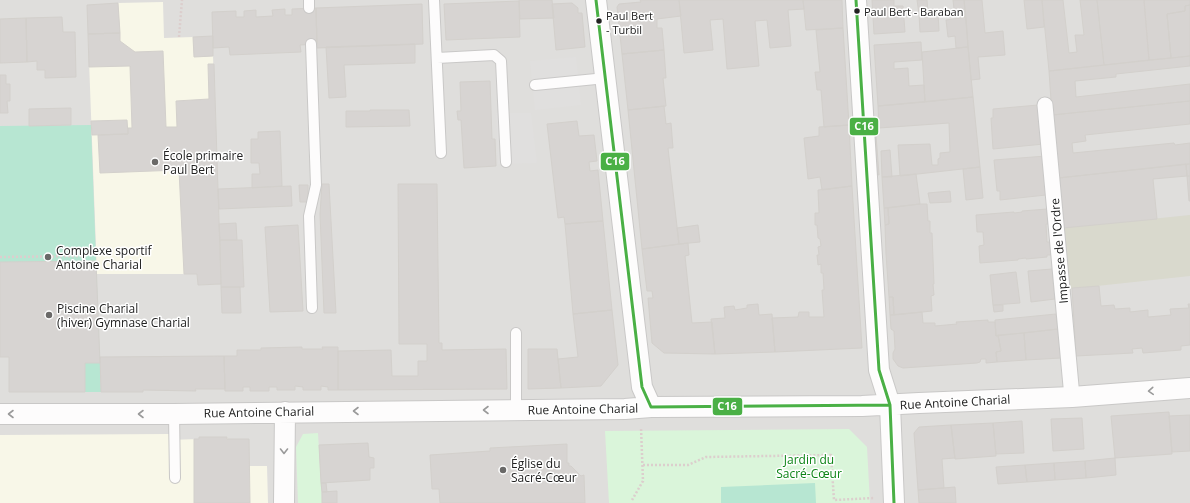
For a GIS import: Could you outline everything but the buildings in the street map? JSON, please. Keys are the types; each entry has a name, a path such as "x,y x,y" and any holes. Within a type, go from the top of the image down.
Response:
{"street":[{"path":"596,0 642,387 651,407"},
{"path":"856,0 879,370 890,405 894,500"},
{"name":"Impasse de l'Ordre","path":"1045,106 1072,396"},
{"name":"Rue Antoine Charial","path":"0,414 174,414 625,409 651,407 862,406 1072,396 1190,388"},
{"path":"284,503 285,412"}],"lane":[{"path":"434,0 441,153"},
{"path":"311,44 316,185 309,216 312,308"},
{"path":"437,58 494,55 501,61 506,162"},
{"path":"535,85 606,78"},
{"path":"516,333 516,410"},
{"path":"174,414 175,478"}],"path":[{"path":"179,37 182,0"},
{"path":"0,257 87,256"},
{"path":"632,500 643,481 641,425"},
{"path":"642,465 688,465 706,458 831,455 834,500 894,500"}],"shaded area":[{"path":"0,0 1190,0 1190,503 0,503"},
{"name":"École primaire Paul Bert","path":"163,2 164,38 193,37 194,57 213,56 221,284 198,285 197,274 97,274 88,34 120,33 118,3"},
{"path":"576,57 581,105 535,110 530,61"},
{"path":"496,113 531,113 537,163 498,164"},
{"path":"1190,215 1190,276 1069,289 1063,228"},
{"path":"169,434 169,440 199,439 199,437 249,439 249,466 267,466 268,503 0,503 0,435"}],"green space":[{"name":"Complexe sportif Antoine Charial","path":"91,125 101,392 9,392 9,357 0,357 0,126"},
{"name":"Jardin du Sacré-Cœur","path":"849,429 867,447 870,503 609,503 605,431"},
{"path":"318,433 322,503 298,503 296,447 303,434"},
{"path":"815,483 816,503 721,503 721,487"}],"transit line":[{"name":"C16","path":"596,0 642,387 651,407 890,405"},
{"name":"C16","path":"856,0 879,370 890,405 894,503"}],"place":[{"name":"Paul Bert - Baraban","path":"857,11"},
{"name":"Paul Bert - Turbil","path":"599,21"},
{"name":"École primaire Paul Bert","path":"155,162"},
{"name":"Complexe sportif Antoine Charial","path":"48,257"},
{"name":"Piscine Charial (hiver) Gymnase Charial","path":"49,315"},
{"name":"Église du Sacré-Cœur","path":"503,470"}]}
